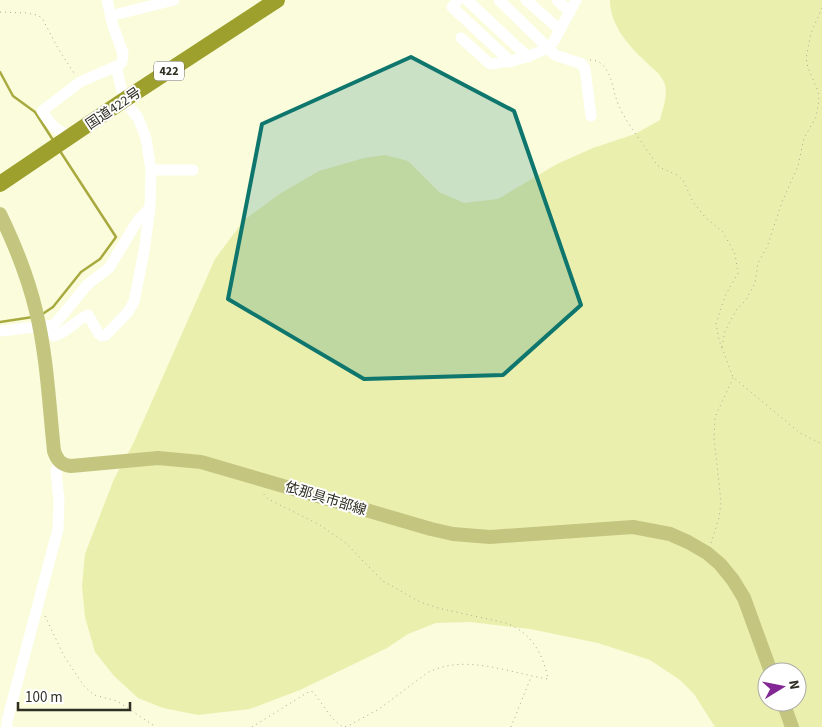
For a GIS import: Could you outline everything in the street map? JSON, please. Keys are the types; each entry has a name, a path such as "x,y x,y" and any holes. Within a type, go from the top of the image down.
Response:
{"highway":[{"name":"国道422号","path":"0,184 277,0"}],"main road":[{"path":"0,214 23,269 36,312 44,326 54,451 60,463"},
{"name":"依那具市部線","path":"60,463 71,466 139,458 178,458 201,462 453,534 490,537 634,527 670,534 707,553 734,580 744,598 767,662"},
{"path":"787,712 792,727"}],"street":[{"path":"62,142 59,132 42,111 80,82 122,62 123,53 110,16 107,0"},
{"path":"110,16 174,0"},
{"path":"458,0 452,7 511,62"},
{"path":"467,0 528,57"},
{"path":"526,0 560,30"},
{"path":"557,0 570,12"},
{"path":"576,0 548,48 528,57 511,62 490,64 463,40 476,30 502,2 548,48 556,55 582,64 586,69 591,116"},
{"path":"44,326 54,336 64,332 88,315 99,334 102,336 106,335 132,307 136,294 146,245 150,208 151,170 149,153 142,128 132,108 124,100 116,66"},
{"path":"151,170 193,170"},
{"path":"0,331 44,326 58,321 88,284 109,268 133,227 150,208"},
{"path":"7,727 7,720 40,603 58,529 59,501 56,472 60,463"}],"path":[{"path":"722,348 725,331 755,283 758,263 767,247 782,202 798,166 804,138 816,117 818,91 808,68 806,58 812,33 822,8"},
{"path":"0,12 37,14 42,18 58,50 80,82"},
{"path":"572,61 582,59 594,60 606,68 612,81 616,99 624,116 657,165 677,175 682,180 693,202 705,217 723,232 731,246 735,254 738,273 725,296 716,324 716,332 733,377 800,432 822,444"},
{"path":"707,553 711,546 719,518 721,502 714,438 715,417 733,377"},
{"path":"246,474 268,499 320,525 348,544 383,581 420,602 516,627 524,633 541,654 548,679 478,665 458,665 435,669 379,708 348,726 343,727 335,722 313,692 310,692 252,727"},
{"path":"40,603 50,630 64,656 84,686 94,696 117,701 156,727"},
{"path":"511,727 532,677"}],"highlighted area":[{"path":"411,57 514,111 581,305 503,375 364,379 228,299 262,124"}],"green space":[{"path":"610,0 822,0 822,727 715,727 694,694 680,680 650,660 598,643 530,629 470,622 436,623 408,634 387,648 300,690 250,709 198,715 163,708 138,698 114,676 95,652 85,617 82,586 85,554 114,479 133,444 215,259 244,220 281,193 319,171 364,158 385,155 408,161 439,192 464,203 498,199 557,164 593,148 635,134 660,120 666,96 664,82 620,33 613,17"}],"waterway":[{"path":"0,72 13,96 35,112 53,140"},
{"path":"41,315 53,307 81,272 100,259 116,237 60,151"},
{"path":"0,322 33,317"}]}
